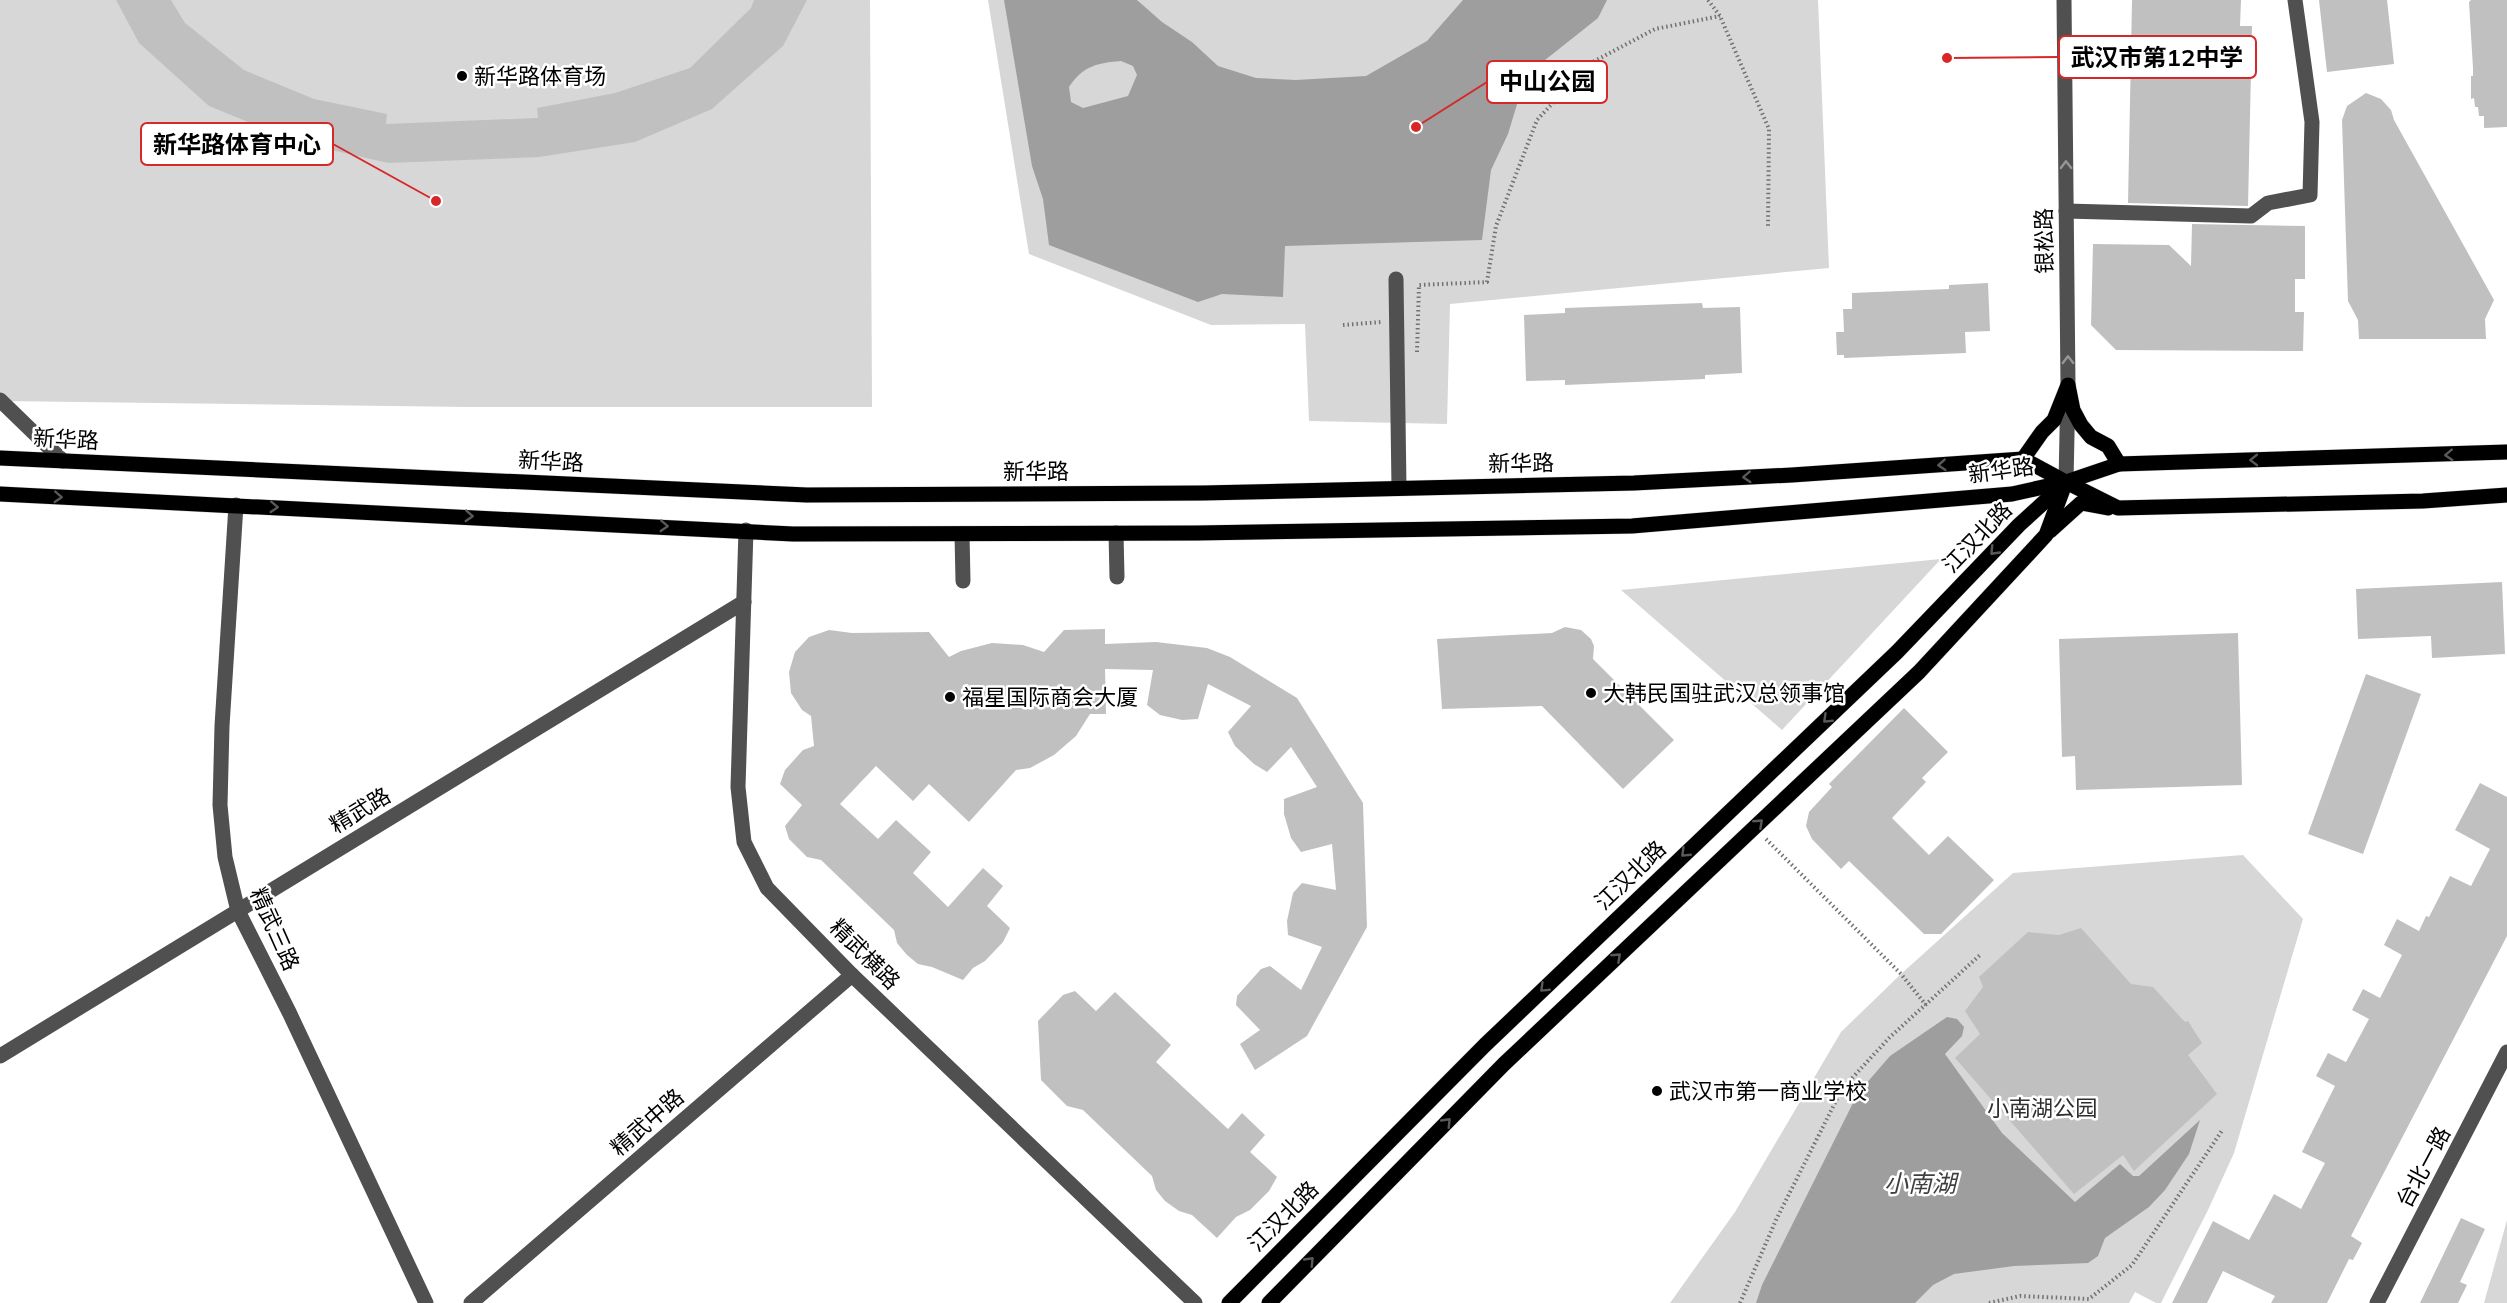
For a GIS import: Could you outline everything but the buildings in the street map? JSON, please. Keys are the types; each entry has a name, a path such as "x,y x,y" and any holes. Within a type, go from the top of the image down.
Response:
{"main road":[{"path":"2023,459 2042,432 2054,420 2068,385"},
{"path":"2068,385 2073,410 2081,425 2091,437 2108,446 2119,464"},
{"name":"新华路","path":"0,494 793,534 1116,533 1632,526 2012,494 2066,482 2119,464 2507,452"},
{"name":"新华路","path":"0,458 807,495 1191,493 1634,483 1781,476 2023,459 2118,508 2423,501 2507,495"},
{"path":"2046,535 2066,482"},
{"name":"江汉北路","path":"1228,1303 1485,1045 1897,652 2019,525 2066,482"},
{"path":"2012,494 2021,508 2019,525"},
{"path":"1269,1303 1504,1065 1919,672 2046,535 2081,503 2118,508"}],"street":[{"name":"银松路","path":"2064,0 2068,385 2066,482"},
{"path":"2066,211 2251,216 2268,203 2310,195 2312,122 2295,0"},
{"path":"1396,279 1399,488"},
{"path":"0,400 63,461"},
{"name":"精武三路","path":"236,505 222,726 220,805 225,856 238,910 289,1012 426,1303"},
{"name":"精武横路","path":"746,530 738,787 744,842 767,888 852,975 1195,1303"},
{"path":"1116,533 1117,577"},
{"path":"962,534 963,581"},
{"name":"精武路","path":"0,1056 744,602"},
{"name":"精武中路","path":"471,1303 852,975"},
{"name":"台北一路","path":"2377,1303 2507,1052"}],"path":[{"path":"1708,0 1720,16 1769,129 1768,226"},
{"path":"1417,362 1419,285 1487,282 1496,226 1537,120 1589,64 1655,29 1720,16"},
{"path":"1755,827 1901,974 1926,1005"},
{"path":"1740,1303 1776,1220 1842,1089 1890,1037 1980,955"},
{"path":"1989,1303 2020,1296 2089,1299 2132,1265 2223,1129"}],"green space":[{"path":"0,0 870,0 872,407 469,407 0,401"},
{"path":"988,0 1818,0 1829,268 1450,304 1447,424 1309,421 1305,324 1211,325 1029,254"},
{"path":"1941,559 1782,730 1621,590"},
{"name":"小南湖公园","path":"2243,855 2303,919 2234,1153 2161,1303 2156,1303 2135,1292 2129,1303 1670,1303 1735,1212 1841,1032 1901,974 2013,873"},
{"path":"2507,1220 2507,1303 2484,1303"}],"water":[{"path":"1004,0 1137,0 1162,22 1192,42 1218,66 1256,78 1296,80 1366,76 1427,41 1463,0 1607,0 1598,18 1535,68 1521,91 1508,134 1491,170 1482,240 1285,246 1283,297 1222,294 1198,302 1049,245 1043,199 1032,166","holes":["1121,61 1133,66 1137,75 1128,96 1083,108 1071,102 1069,87 1085,70 1105,63"]},
{"name":"小南湖","path":"1947,1017 1957,1019 1964,1027 1962,1036 1945,1054 2002,1133 2075,1202 2120,1164 2133,1176 2139,1176 2200,1120 2189,1154 2165,1190 2149,1207 2105,1238 2098,1256 2088,1263 2014,1266 1954,1274 1933,1285 1915,1303 1756,1303 1762,1285 1858,1093 1890,1056"}],"place":[{"name":"武汉市第12中学","path":"1947,58"},
{"name":"新华路体育场","path":"462,76"},
{"name":"中山公园","path":"1416,127"},
{"name":"新华路体育中心","path":"436,201"},
{"name":"大韩民国驻武汉总领事馆","path":"1591,693"},
{"name":"福星国际商会大厦","path":"950,697"},
{"name":"武汉市第一商业学校","path":"1657,1091"}]}
